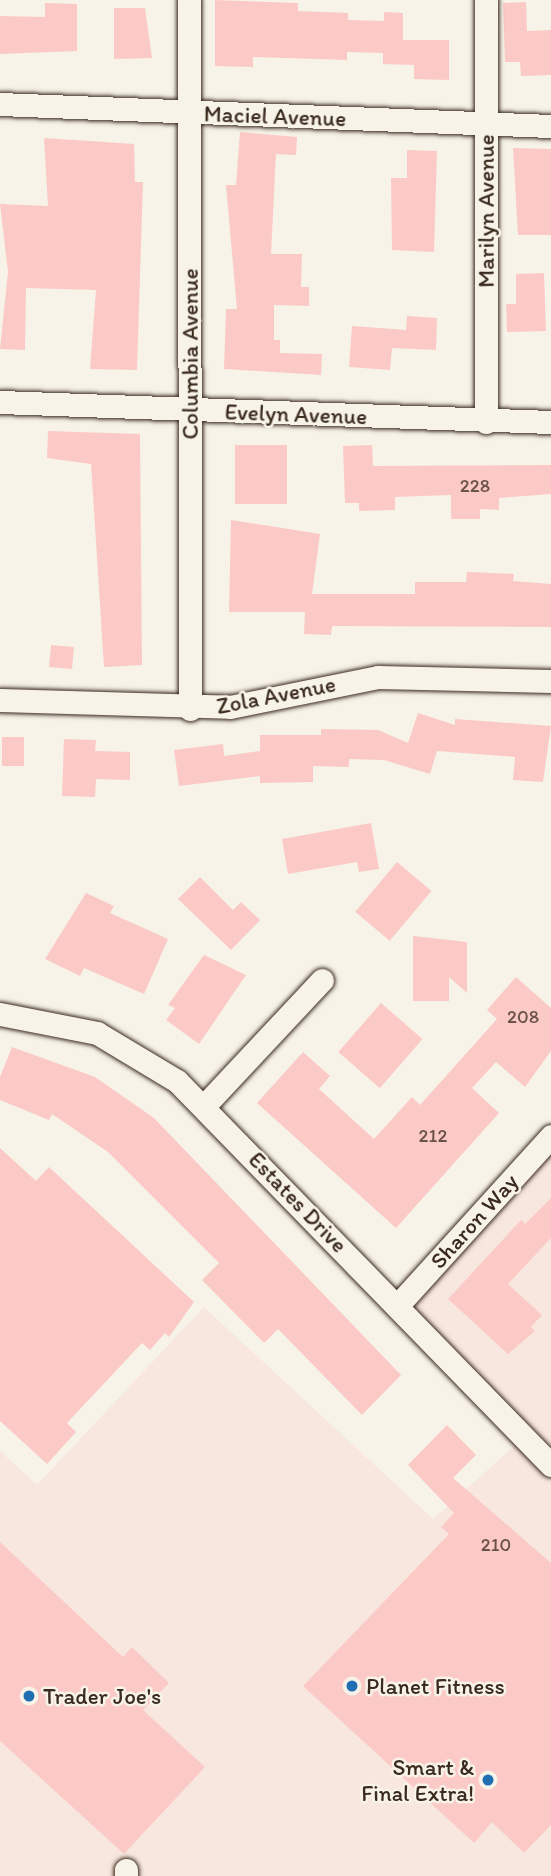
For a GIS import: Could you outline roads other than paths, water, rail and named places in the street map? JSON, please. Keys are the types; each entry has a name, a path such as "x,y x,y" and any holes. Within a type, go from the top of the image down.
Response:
{"street":[{"name":"Columbia Avenue","path":"189,0 190,709"},
{"name":"Marilyn Avenue","path":"486,0 486,422"},
{"name":"Maciel Avenue","path":"0,104 551,126"},
{"name":"Evelyn Avenue","path":"0,402 486,422 551,422"},
{"name":"Zola Avenue","path":"0,700 190,709 230,707 378,677 551,681"},
{"path":"205,1105 322,980"},
{"name":"Estates Drive","path":"0,1014 97,1033 156,1064 205,1105 551,1465"},
{"name":"Sharon Way","path":"397,1306 551,1136"}],"place":[{"name":"Planet Fitness","path":"352,1686"},
{"name":"Trader Joe's","path":"29,1696"},
{"name":"Smart & Final Extra!","path":"488,1780"}]}
